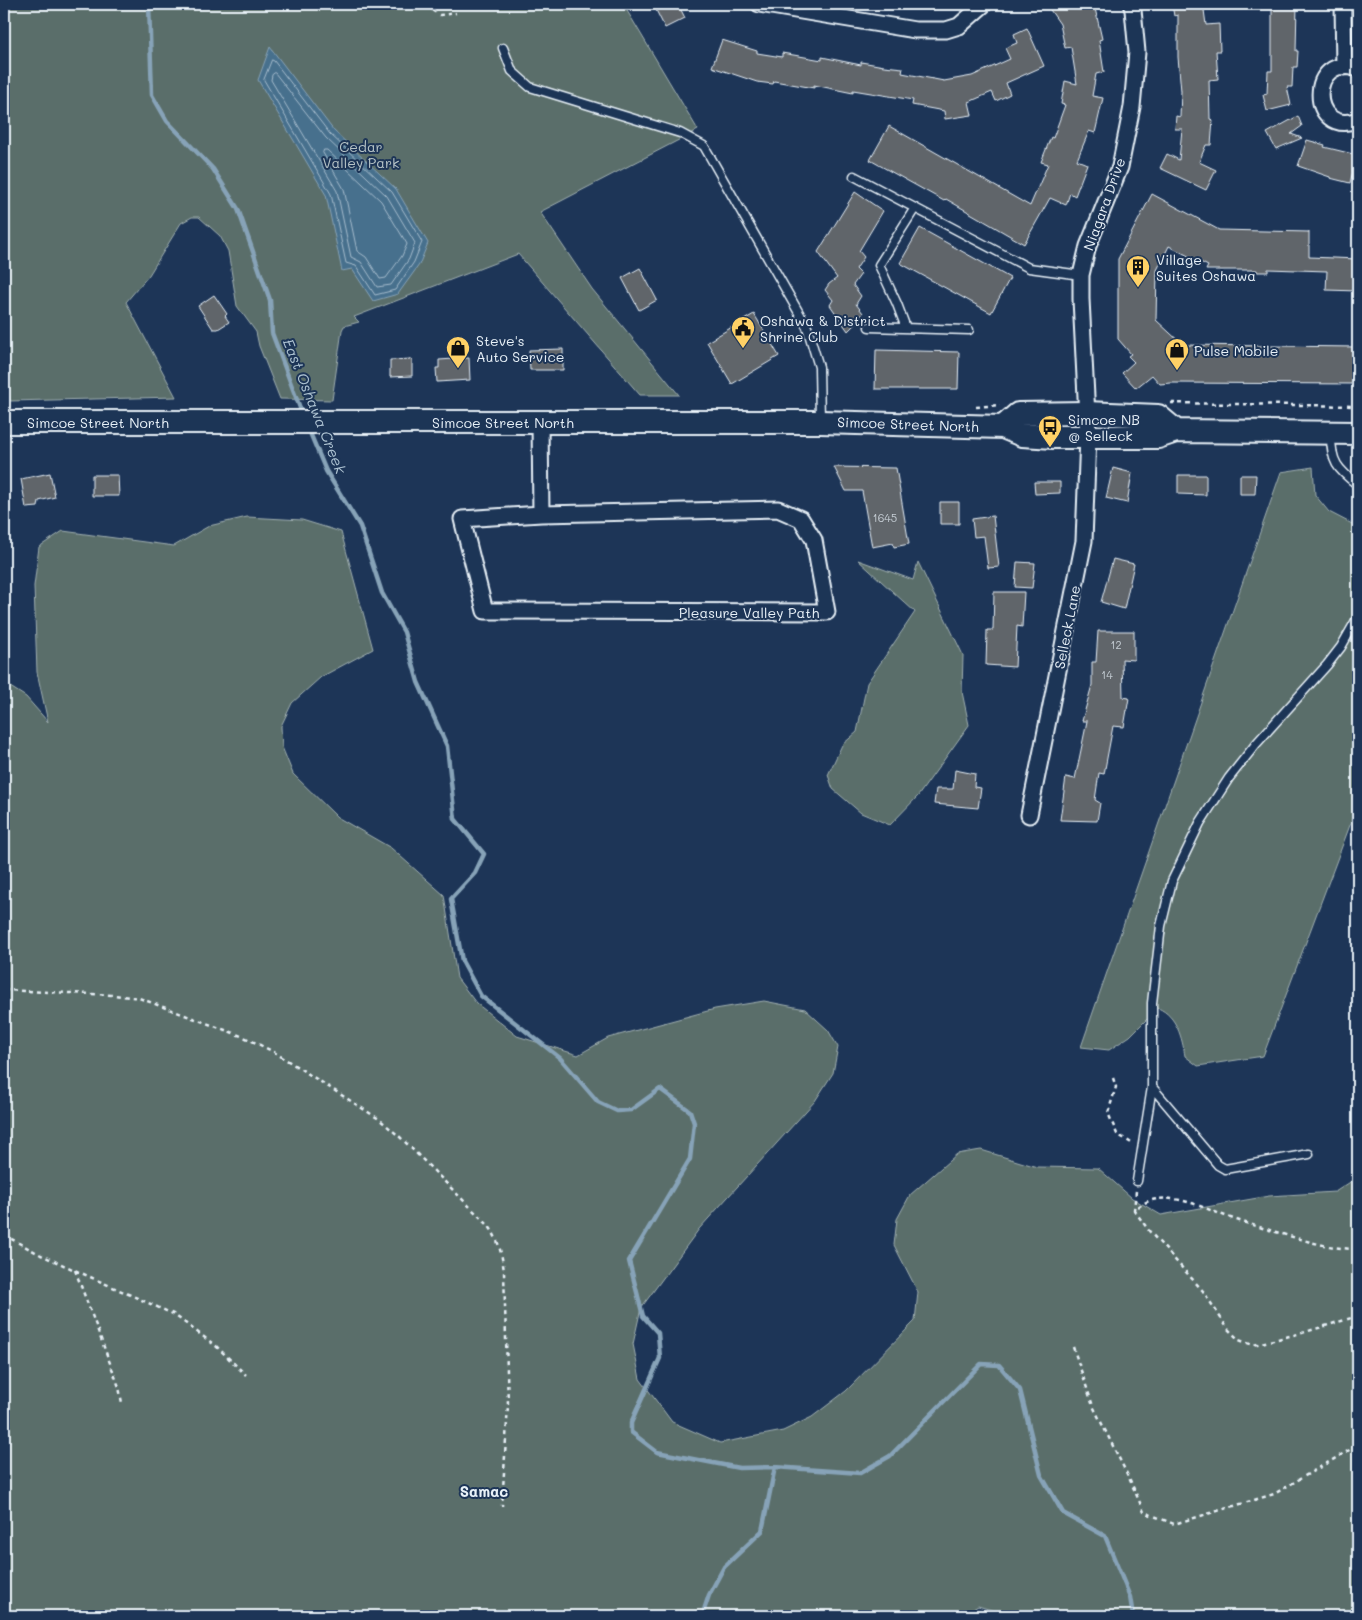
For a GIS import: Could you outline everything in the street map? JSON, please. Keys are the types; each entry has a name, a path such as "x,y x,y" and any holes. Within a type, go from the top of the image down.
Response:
{"main road":[{"path":"1003,427 1018,414 1086,413 1158,416 1176,431"},
{"name":"Simcoe Street North","path":"4,422 820,422 1003,427 1022,435 1054,437 1158,437 1176,431 1358,433"}],"street":[{"path":"759,4 915,30 946,30 959,26 984,4"},
{"name":"Niagara Drive","path":"1088,436 1081,276 1088,246 1120,167 1132,108 1137,52 1131,4"},
{"path":"1343,4 1351,68 1334,70 1327,75 1319,92 1320,101 1324,110 1338,122 1348,123 1358,120"},
{"path":"540,422 541,514"},
{"name":"Selleck Lane","path":"1029,815 1084,541 1088,436"},
{"name":"Pleasure Valley Path","path":"778,509 801,519 814,540 827,612 485,610 462,519 541,514 778,509"}],"lane":[{"path":"503,48 512,71 530,87 680,133 704,146 807,327 819,367 820,422"},
{"path":"854,176 1029,268 1081,276"},
{"path":"906,328 898,304 879,265 915,208"},
{"path":"869,327 969,330"},
{"path":"1331,433 1332,455 1342,473 1358,485"},
{"path":"1138,1182 1152,1086 1152,1003 1161,926 1172,881 1200,823 1229,778 1256,744 1327,665 1341,647 1358,617"},
{"path":"1152,1086 1218,1165 1225,1170 1309,1154"}],"path":[{"path":"428,4 430,9 440,15 456,13"},
{"path":"4,990 114,995 139,998 244,1037 274,1052 379,1119 400,1137 489,1226 496,1236 502,1252 504,1272 508,1406 502,1506"},
{"path":"1113,1078 1116,1087 1108,1113 1117,1134 1142,1150"},
{"path":"1138,1182 1134,1210 1150,1232 1203,1291 1228,1329 1239,1340 1253,1345 1358,1316"},
{"path":"1134,1210 1144,1203 1159,1199 1178,1200 1193,1203 1230,1218 1314,1243 1341,1249 1358,1249"},
{"path":"4,1235 18,1244 173,1314 216,1346 246,1375"},
{"path":"75,1270 119,1387 122,1403"},
{"path":"1074,1347 1093,1406 1144,1512 1174,1524 1274,1494 1358,1445"}],"green space":[{"name":"Cedar Valley Park","path":"4,4 623,4 698,130 540,212 592,289 679,395 640,395 518,254 354,317 359,322 344,326 342,330 332,400 280,399 259,346 256,332 237,306 228,251 220,236 199,217 192,217 181,223 149,275 126,302 176,397 10,401 4,377"},
{"path":"1313,467 1315,495 1329,512 1358,527 1358,804 1263,1056 1198,1066 1185,1056 1178,1028 1170,1016 1158,1008 1130,1036 1109,1050 1081,1047 1281,472"},
{"path":"247,517 302,520 341,532 373,649 321,677 292,703 281,726 282,747 293,774 337,817 391,848 444,895 457,978 476,1003 517,1036 578,1055 608,1038 715,1009 764,1001 805,1009 828,1030 838,1047 833,1073 815,1101 699,1229 641,1308 633,1344 640,1379 672,1422 720,1443 783,1431 812,1417 846,1391 915,1321 918,1292 894,1245 897,1219 910,1195 957,1154 981,1150 1037,1167 1098,1168 1132,1198 1161,1215 1269,1196 1335,1192 1358,1177 1358,1616 1035,1616 1030,1613 995,1611 978,1606 962,1616 4,1615 4,683 26,697 48,722 37,672 34,586 39,547 63,531 174,546 209,526"},
{"path":"858,560 913,580 918,562 963,655 962,692 969,725 918,796 890,825 861,813 833,789 828,775 842,745 857,732 867,683 915,612"}],"water":[{"path":"270,47 334,131 396,189 428,243 419,265 398,294 373,301 352,269 342,271 326,195 258,80"}],"building":[{"path":"653,4 678,4 685,18 665,28"},
{"path":"1046,4 1094,4 1102,39 1099,40 1104,72 1096,74 1092,96 1103,98 1095,133 1089,131 1077,160 1087,164 1075,196 1070,193 1066,205 1050,198 1024,244 946,199 944,201 870,160 889,126 1030,206 1048,164 1041,162 1051,137 1053,138 1065,105 1061,104 1065,81 1077,84 1071,47 1065,48 1060,24"},
{"path":"1172,4 1207,4 1208,9 1204,10 1206,25 1219,24 1220,51 1216,51 1218,79 1209,80 1210,119 1213,120 1211,145 1206,145 1199,162 1216,170 1206,190 1160,168 1167,154 1179,160 1182,129 1175,129 1176,116 1180,117 1181,91 1178,57 1178,15 1174,16"},
{"path":"1272,4 1297,4 1296,51 1298,51 1297,67 1293,67 1292,87 1287,87 1291,105 1267,111 1263,95 1267,94 1268,71 1272,71"},
{"path":"1027,28 1044,66 1006,83 1010,94 996,101 992,92 969,102 972,115 945,119 944,111 912,105 913,100 853,90 853,93 814,85 814,88 774,81 773,84 757,82 712,67 722,40 757,51 757,53 782,57 782,53 822,60 822,57 861,65 861,62 903,68 902,73 944,81 972,76 1010,59 1005,48 1017,43 1014,34"},
{"path":"1298,116 1302,126 1291,134 1302,138 1276,149 1267,133"},
{"path":"1307,140 1325,145 1324,147 1357,155 1350,183 1298,166"},
{"path":"855,192 883,211 859,251 864,257 856,269 861,274 853,285 861,296 856,304 863,313 848,331 830,305 833,300 825,290 837,278 818,252"},
{"name":"Village Suites Oshawa","path":"1152,194 1219,230 1309,232 1309,257 1358,259 1358,291 1326,290 1327,271 1268,269 1268,272 1257,272 1257,270 1206,270 1208,266 1169,246 1157,270 1156,320 1183,345 1358,347 1358,384 1160,384 1152,375 1136,388 1122,373 1134,362 1128,356 1131,354 1118,339 1118,259"},
{"path":"920,228 1010,278 991,313 900,263"},
{"path":"640,268 657,300 639,310 622,278"},
{"path":"214,295 227,314 225,316 229,322 218,329 213,329 198,306"},
{"name":"Oshawa & District Shrine Club","path":"754,314 779,356 732,384 707,342"},
{"path":"563,349 563,370 530,370 529,350"},
{"path":"876,350 959,352 958,389 875,389"},
{"path":"469,358 470,380 437,382 436,368 439,368 439,360"},
{"path":"412,359 412,376 390,377 390,360"},
{"path":"834,467 896,468 909,544 894,547 893,543 872,547 862,491 846,491"},
{"path":"1113,468 1132,473 1127,503 1106,498"},
{"path":"50,473 55,497 39,501 38,507 26,508 21,479"},
{"path":"92,475 118,475 119,496 92,496"},
{"path":"1178,475 1206,475 1206,495 1178,494"},
{"path":"1240,475 1256,475 1255,494 1240,494"},
{"path":"1034,482 1060,482 1060,493 1035,494"},
{"path":"940,502 959,502 959,524 940,524"},
{"path":"993,516 999,567 988,568 984,536 974,537 972,519"},
{"path":"1113,559 1134,564 1124,609 1101,602"},
{"path":"1017,562 1035,563 1032,588 1015,587"},
{"path":"994,592 1024,592 1022,627 1017,626 1015,667 986,665 987,630 993,630"},
{"path":"1098,631 1134,631 1134,660 1122,659 1123,697 1129,698 1124,727 1113,726 1104,774 1099,773 1095,800 1100,803 1097,821 1060,820 1066,777 1075,779 1087,721 1082,721 1092,685 1092,662 1096,662"},
{"path":"955,770 975,774 974,787 981,788 978,808 934,804 936,789 953,789"}],"waterway":[{"name":"East Oshawa Creek","path":"149,4 152,95 167,121 213,169 238,209 270,300 272,333 303,416"},
{"name":"East Oshawa Creek","path":"308,428 326,471 360,526 382,593 404,632 418,682 447,746 455,819 484,854 475,873 451,899 462,961 481,996 560,1058 598,1102 617,1111 631,1110 660,1089 690,1111 694,1123 690,1159 629,1261 643,1316 658,1333 660,1358 631,1423 631,1432 657,1452 739,1468 775,1467 860,1473 890,1456 981,1364 999,1365 1020,1390 1041,1475 1063,1513 1105,1536 1130,1597 1133,1616"},
{"path":"702,1616 709,1595 724,1567 762,1531 775,1467"}],"place":[{"name":"Village Suites Oshawa","path":"1138,288"},
{"name":"Oshawa & District Shrine Club","path":"743,349"},
{"name":"Steve's Auto Service","path":"458,369"},
{"name":"Pulse Mobile","path":"1177,371"},
{"name":"Simcoe NB @ Selleck","path":"1050,448"}],"district":[{"name":"Samac","path":"484,1491"}]}
